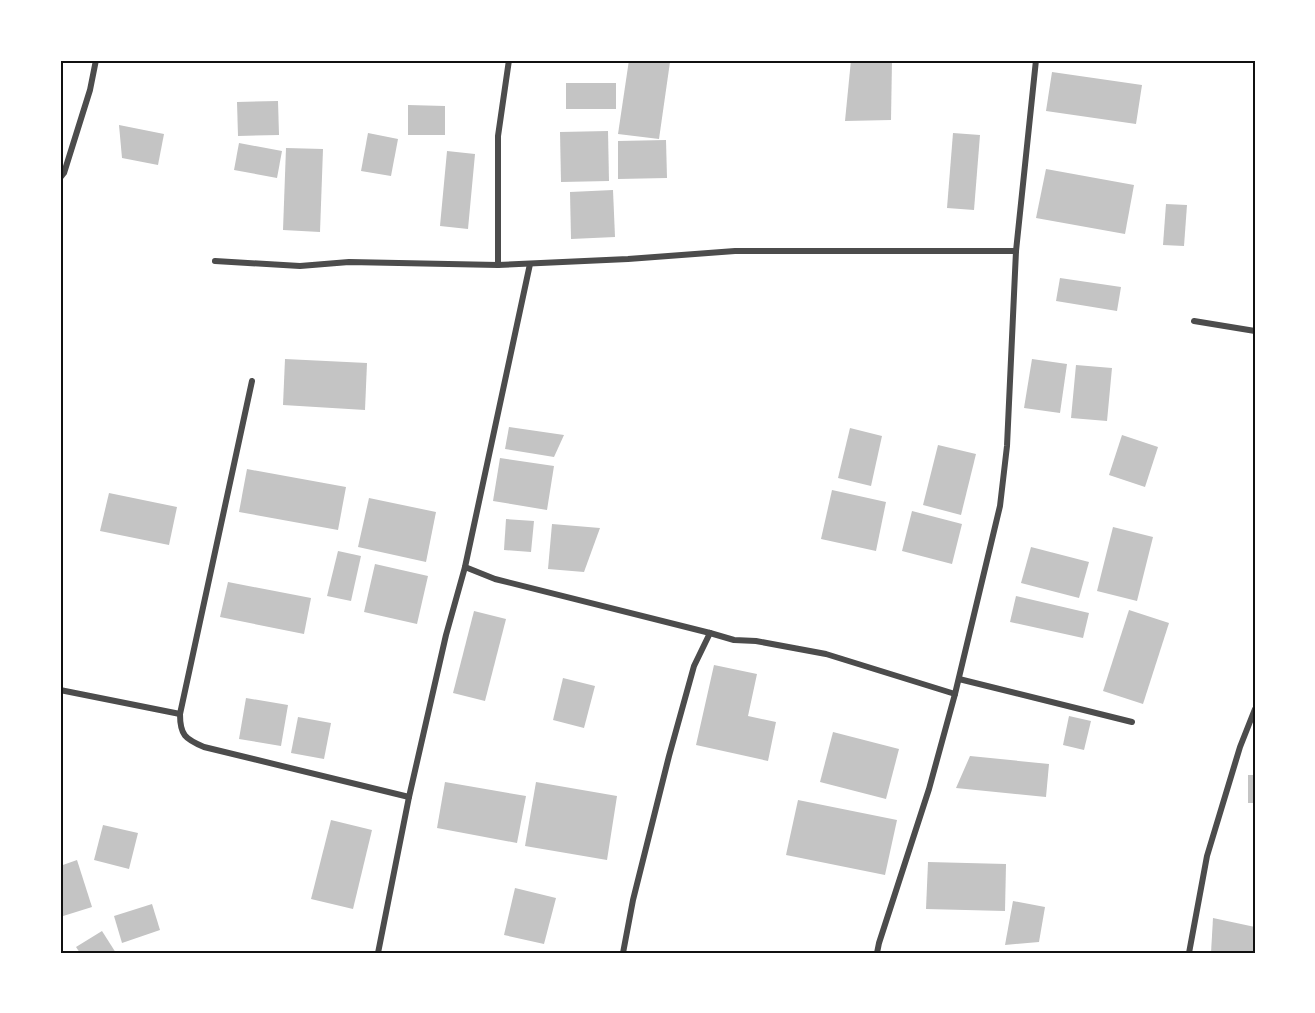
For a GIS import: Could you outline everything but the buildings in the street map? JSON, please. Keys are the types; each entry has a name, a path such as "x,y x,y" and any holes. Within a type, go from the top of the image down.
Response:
{"street":[{"path":"60,178 64,173 90,90 96,60"},
{"path":"498,265 498,136 509,60"},
{"path":"877,953 929,789 959,679 1000,506 1007,446 1016,251 1036,60"},
{"path":"215,261 300,266 349,262 498,265 735,251 1016,251"},
{"path":"378,953 409,797 446,635 465,567 530,264"},
{"path":"1194,321 1255,331"},
{"path":"252,381 180,714 180,728 189,741 204,747 409,797"},
{"path":"465,567 495,579 734,640 756,641 826,654 955,694"},
{"path":"623,953 633,900 669,756 694,666 710,633"},
{"path":"959,679 1132,722"},
{"path":"60,690 180,714"},
{"path":"1190,953 1208,856 1240,747 1255,709"}]}
